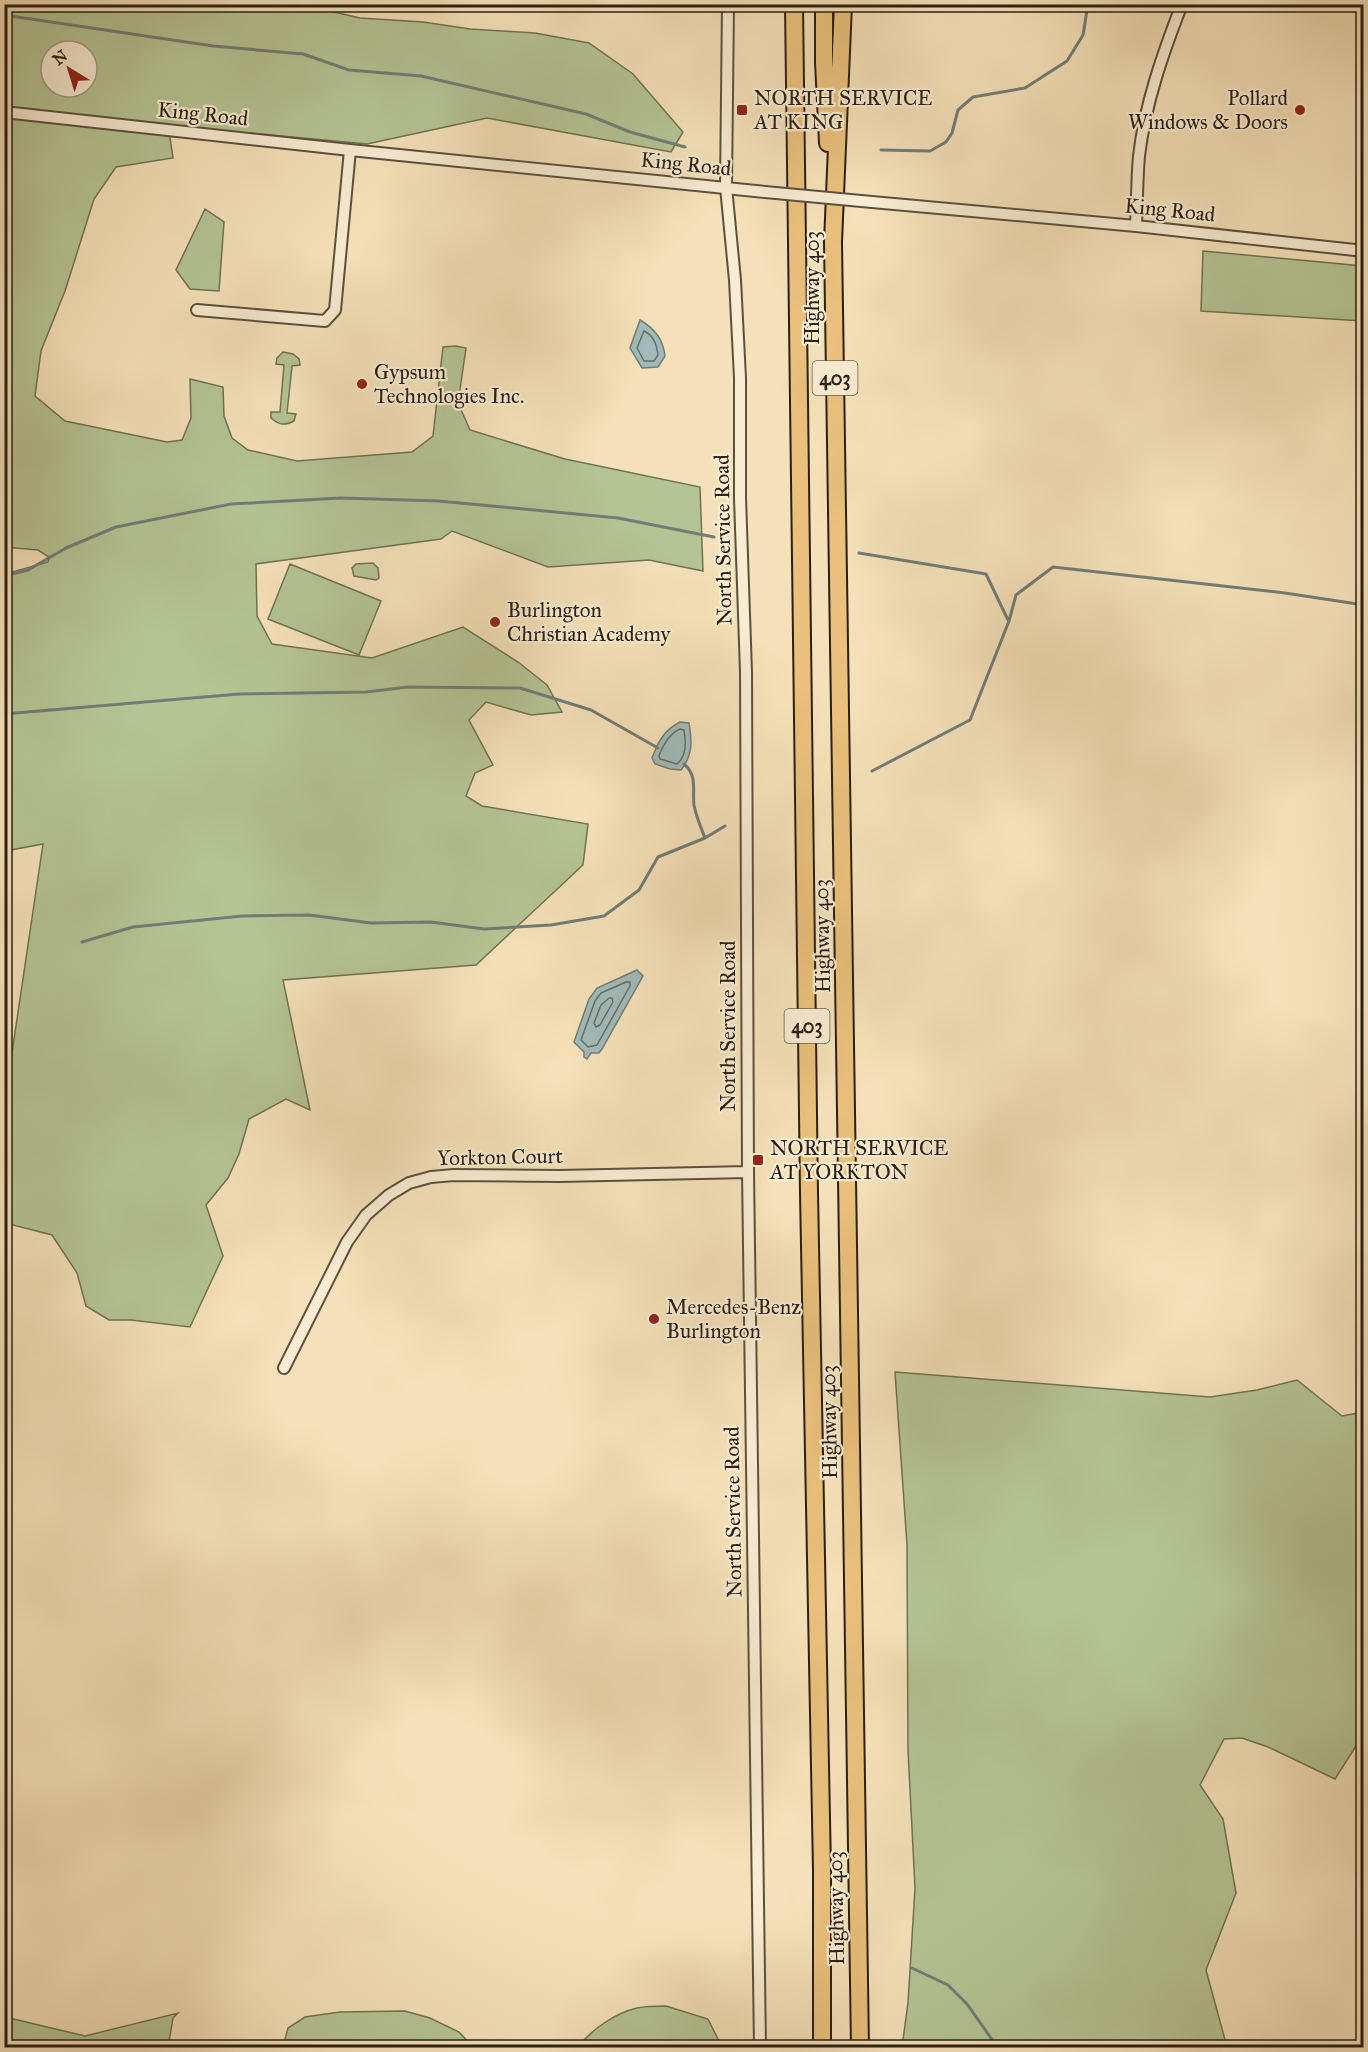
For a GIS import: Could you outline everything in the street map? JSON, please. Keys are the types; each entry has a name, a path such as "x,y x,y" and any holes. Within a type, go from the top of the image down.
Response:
{"highway":[{"name":"Highway 403","path":"794,4 809,1205 822,1870 822,2048"},
{"path":"824,4 824,62 833,242"},
{"name":"Highway 403","path":"843,4 833,242 860,2048"}],"street":[{"name":"North Service Road","path":"728,4 726,187 735,280 740,378 740,498 746,672 748,1172 760,2048"},
{"path":"1136,226 1139,155 1150,98 1182,4"},
{"name":"King Road","path":"4,112 350,150 765,192 1136,226 1364,251"},
{"path":"197,310 325,321 335,310 350,150"},
{"name":"Yorkton Court","path":"284,1368 347,1242 366,1215 389,1195 409,1183 430,1177 454,1175 559,1176 748,1172"}],"green space":[{"path":"5,5 304,5 360,18 535,33 589,43 633,74 683,132 671,152 487,118 367,144 249,133 169,131 173,158 116,167 94,199 65,291 41,351 35,396 65,421 167,442 182,440 191,418 190,379 223,387 224,416 232,438 248,450 297,461 412,452 433,436 443,347 456,346 466,348 458,403 470,430 565,459 700,487 703,571 649,560 548,567 452,531 441,539 256,564 257,616 272,644 372,658 463,627 518,662 547,685 562,712 531,715 486,702 469,720 493,765 475,773 466,796 482,806 588,824 583,865 476,965 283,980 310,1110 286,1099 249,1119 239,1154 228,1178 206,1205 223,1256 190,1327 131,1320 109,1320 86,1306 77,1273 52,1235 5,1223 5,1100 43,844 5,851 5,574 48,562 49,557 38,550 5,547"},
{"path":"205,209 224,222 219,291 190,289 176,270"},
{"path":"1203,251 1363,266 1363,321 1201,311"},
{"path":"283,352 293,354 299,359 300,365 292,366 287,413 296,414 294,421 284,424 271,418 271,412 280,412 284,365 276,364 277,358"},
{"path":"373,563 378,568 379,578 376,580 354,576 352,568 356,564"},
{"path":"290,564 381,601 359,655 268,619"},
{"path":"895,1372 1210,1397 1257,1390 1297,1380 1342,1416 1358,1413 1363,1406 1363,1735 1335,1779 1268,1747 1242,1738 1224,1739 1200,1785 1223,1819 1236,1893 1206,1970 1227,2047 902,2047 908,2003 915,1888 908,1750 907,1545"},
{"path":"666,2006 708,2019 722,2047 578,2047 597,2029 620,2014 640,2007"},
{"path":"405,2011 430,2018 459,2032 473,2047 283,2047 288,2028 305,2017 340,2012"},
{"path":"178,2013 173,2018 168,2047 5,2047 5,2017 85,2036"}],"water":[{"path":"640,320 654,331 662,344 665,356 658,367 642,368 630,348"},
{"path":"680,722 689,723 691,748 688,759 681,770 655,764 652,758 659,742 670,729"},
{"path":"637,970 643,976 602,1049 599,1053 591,1053 587,1059 584,1057 584,1052 574,1042 589,999 597,988"}],"waterway":[{"path":"881,150 930,151 946,142 952,133 958,110 973,97 1025,88 1067,61 1083,35 1088,4"},
{"path":"4,15 213,46 303,54 349,70 421,76 586,114 630,132 685,147"},
{"path":"4,576 28,570 66,548 116,527 231,504 341,498 439,501 618,518 714,537"},
{"path":"859,553 986,574 1008,620"},
{"path":"872,771 970,720 1009,621 1016,595 1053,567 1285,593 1364,605"},
{"path":"4,714 239,694 366,692 408,687 520,688 591,710 658,748"},
{"path":"684,764 693,778 694,805 705,838"},
{"path":"82,942 133,927 242,916 309,915 371,923 431,922 484,929 551,925 604,916 639,890 658,857 705,838 725,826"},
{"path":"912,1968 948,1985 967,2004 998,2048"}],"place":[{"name":"NORTH SERVICE AT KING","path":"742,110"},
{"name":"Pollard Windows & Doors","path":"1300,110"},
{"name":"Gypsum Technologies Inc.","path":"362,384"},
{"name":"Burlington Christian Academy","path":"495,622"},
{"name":"NORTH SERVICE AT YORKTON","path":"758,1160"},
{"name":"Mercedes-Benz Burlington","path":"654,1319"}]}
